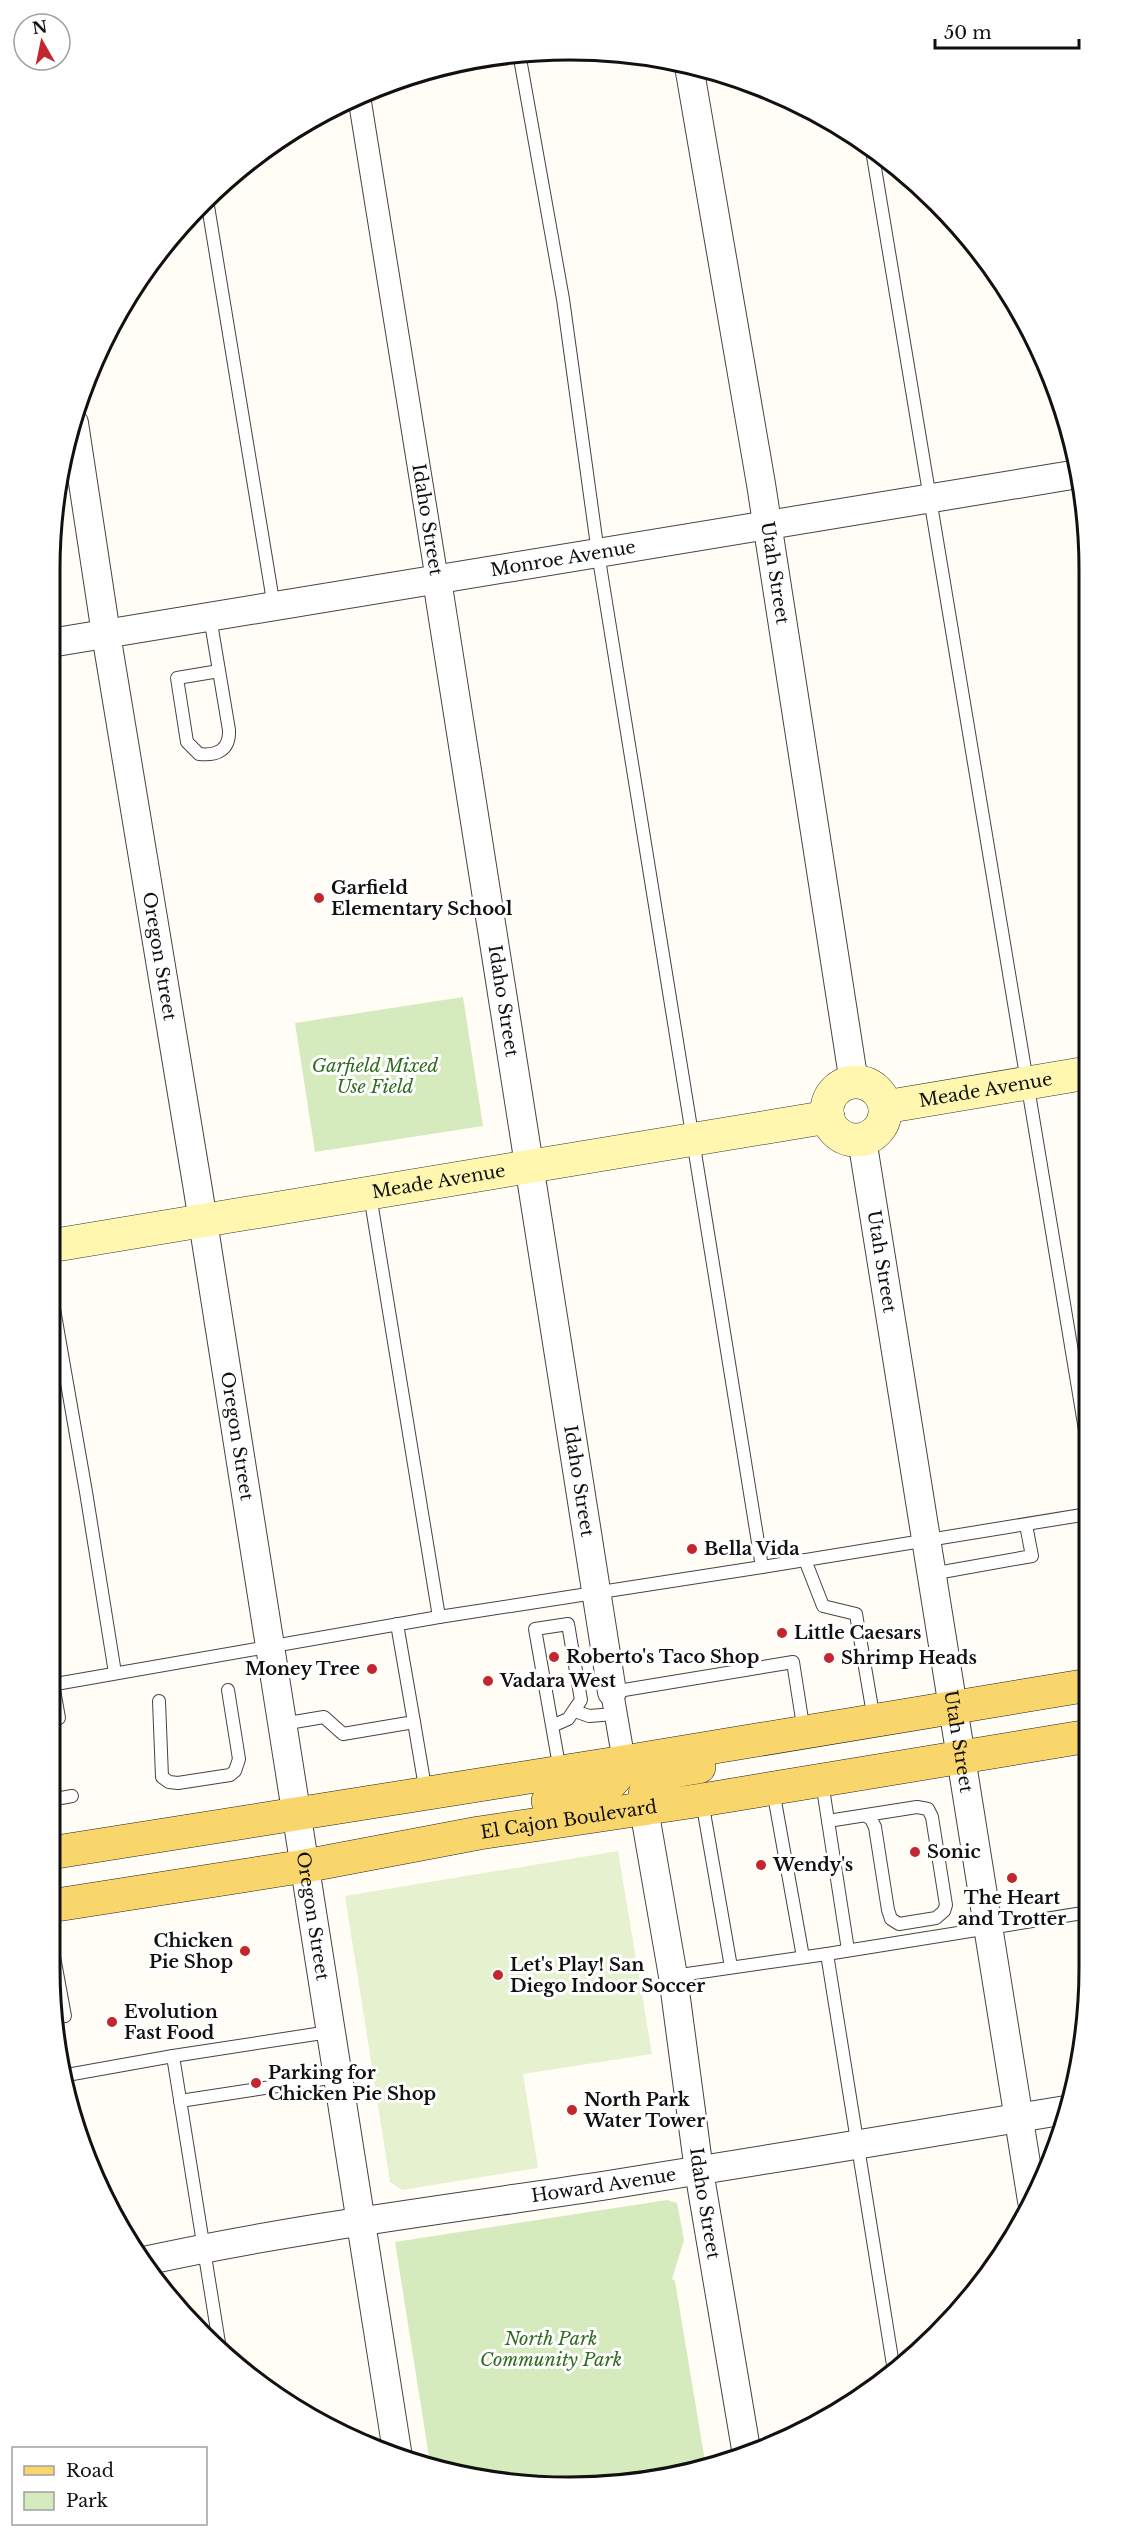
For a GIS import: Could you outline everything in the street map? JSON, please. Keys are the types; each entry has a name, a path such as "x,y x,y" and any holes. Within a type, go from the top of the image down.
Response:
{"main road":[{"name":"Meade Avenue","path":"885,1107 1079,1075"},
{"path":"854,1083 871,1087 878,1092 885,1107 880,1128 875,1134 861,1139 854,1140 840,1135 830,1124 828,1117 828,1109 834,1094 839,1088 854,1083"},
{"name":"Meade Avenue","path":"60,1244 828,1117"},
{"path":"60,1852 874,1722 1079,1687"},
{"path":"644,1809 645,1791 662,1777 682,1769 736,1761 758,1752 770,1738"},
{"name":"El Cajon Boulevard","path":"60,1904 305,1866 479,1833 702,1800 1079,1738"},
{"path":"479,1833 523,1806 592,1793 611,1785 618,1778 624,1762"},
{"path":"60,1872 73,1870 112,1844"}],"street":[{"name":"Utah Street","path":"689,74 768,525 854,1083"},
{"name":"Idaho Street","path":"361,106 624,1762"},
{"name":"Oregon Street","path":"77,440 106,634 203,1221 336,2077 396,2446"},
{"name":"Monroe Avenue","path":"60,642 1070,475"},
{"name":"Utah Street","path":"861,1139 1029,2186"},
{"name":"Idaho Street","path":"644,1809 673,1976 699,2171 745,2445"},
{"name":"Howard Avenue","path":"152,2259 203,2248 361,2222 699,2171 1058,2111"}],"lane":[{"path":"521,62 563,299 598,553 762,1567"},
{"path":"874,161 928,498 1079,1393"},
{"path":"209,209 274,607"},
{"path":"210,617 219,671 229,739 228,744 218,752 199,754 187,742 177,678 219,671"},
{"path":"370,1194 439,1617"},
{"path":"60,1343 115,1673"},
{"path":"60,1683 439,1617 596,1594 1079,1515"},
{"path":"930,1574 1032,1556 1026,1525"},
{"path":"805,1560 823,1606 856,1614 874,1722"},
{"path":"397,1624 427,1794"},
{"path":"552,1725 568,1719 581,1700 568,1624 535,1629 560,1772"},
{"path":"575,1711 589,1716 614,1703 792,1662 804,1733"},
{"path":"159,1701 162,1777 170,1782 178,1783 230,1775 235,1772 239,1759 228,1690"},
{"path":"282,1724 324,1718 343,1734 414,1722"},
{"path":"822,1780 848,1950"},
{"path":"773,1788 803,1957"},
{"path":"60,1798 72,1796"},
{"path":"702,1800 731,1967"},
{"path":"828,1821 917,1807 923,1807 931,1812 946,1905 941,1915 936,1918 899,1924 891,1919 875,1827 871,1819 866,1816"},
{"path":"673,1976 1079,1913"},
{"path":"827,1954 892,2362"},
{"path":"61,1993 65,2016 62,2016"},
{"path":"71,2073 329,2032"},
{"path":"173,2056 218,2336"},
{"path":"180,2101 336,2077"}],"green space":[{"name":"Garfield Mixed Use Field","path":"463,997 483,1126 315,1152 295,1023"},
{"name":"Let's Play! San Diego Indoor Soccer","path":"618,1851 652,2054 523,2074 538,2168 402,2190 390,2182 345,1896"},
{"name":"North Park Community Park","path":"667,2200 677,2203 684,2240 672,2279 675,2281 705,2459 636,2473 570,2477 503,2473 429,2457 395,2242"}],"place":[{"name":"Garfield Elementary School","path":"319,898"},
{"name":"Bella Vida","path":"692,1549"},
{"name":"Little Caesars","path":"782,1633"},
{"name":"Roberto's Taco Shop","path":"554,1657"},
{"name":"Shrimp Heads","path":"829,1658"},
{"name":"Money Tree","path":"372,1669"},
{"name":"Vadara West","path":"488,1681"},
{"name":"Sonic","path":"915,1852"},
{"name":"Wendy's","path":"761,1865"},
{"name":"The Heart and Trotter","path":"1012,1878"},
{"name":"Chicken Pie Shop","path":"245,1951"},
{"name":"Let's Play! San Diego Indoor Soccer","path":"498,1975"},
{"name":"Evolution Fast Food","path":"112,2022"},
{"name":"Parking for Chicken Pie Shop","path":"256,2083"},
{"name":"North Park Water Tower","path":"572,2110"}]}
